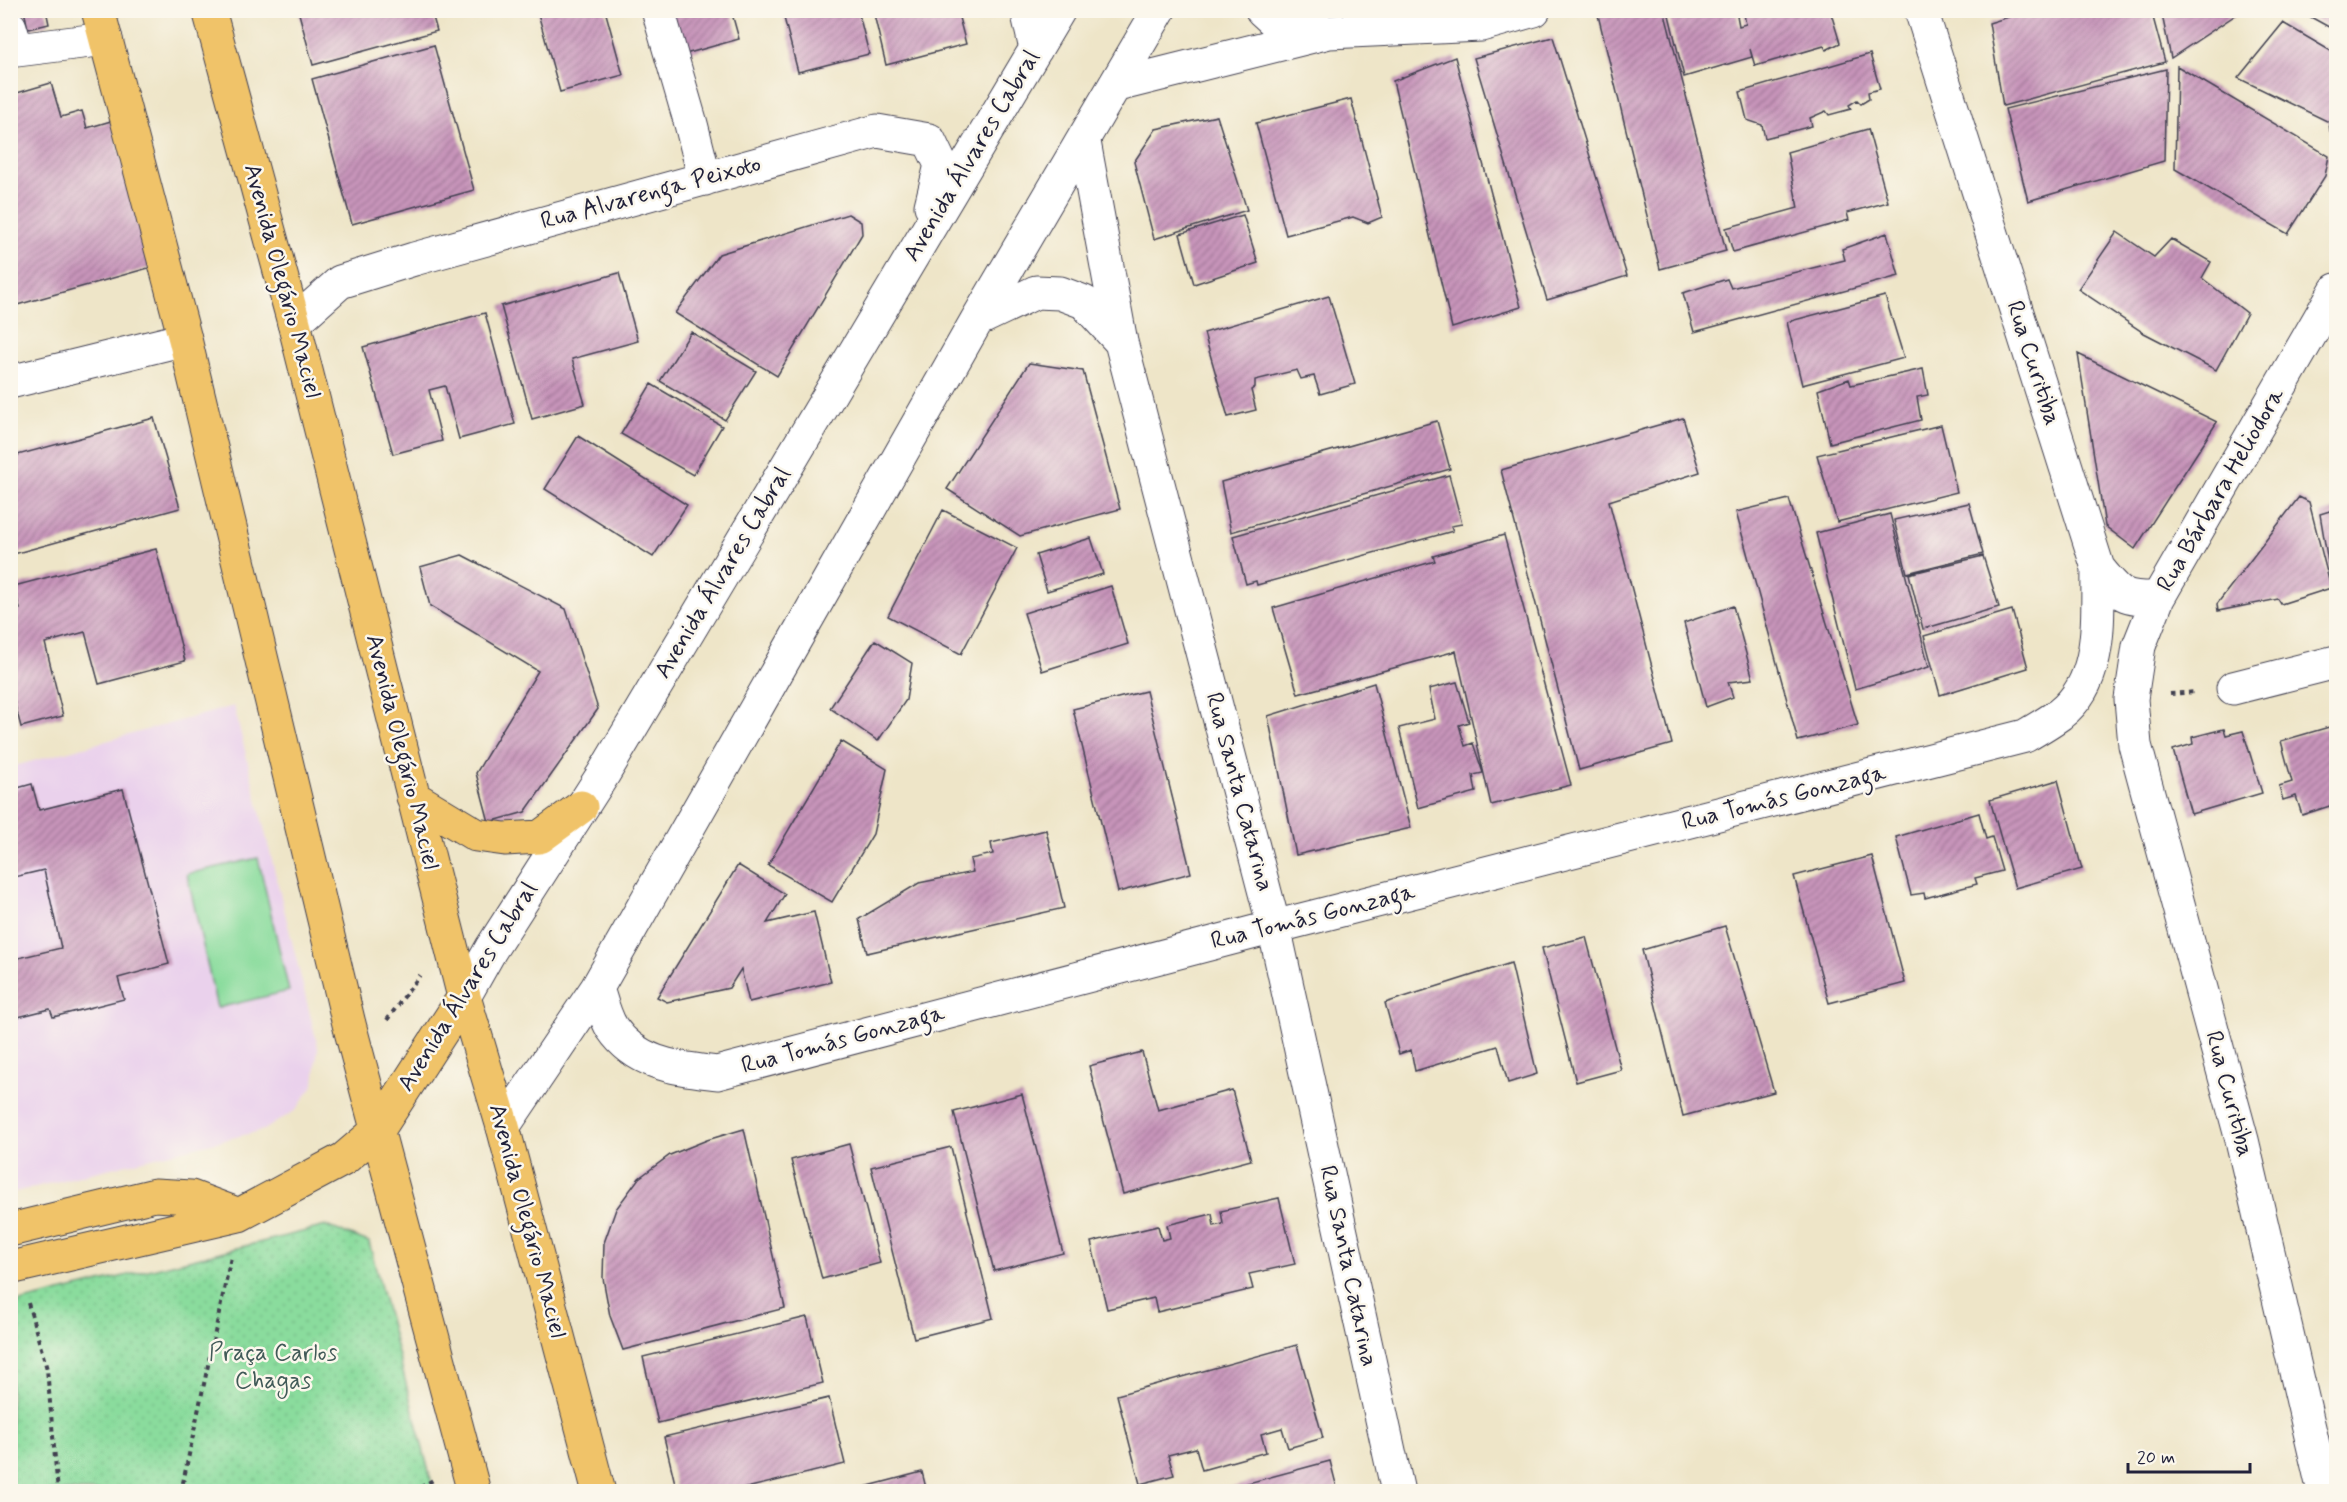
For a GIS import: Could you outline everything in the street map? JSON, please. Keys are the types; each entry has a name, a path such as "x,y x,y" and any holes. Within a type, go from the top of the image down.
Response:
{"main road":[{"name":"Avenida Olegário Maciel","path":"209,10 294,323 464,997 503,1127 599,1491"},
{"path":"102,25 185,339 358,1059 474,1491"},
{"path":"414,797 476,836 505,839 540,837 581,807"},
{"name":"Avenida Álvares Cabral","path":"14,1267 239,1215 344,1159 378,1130 464,997"},
{"path":"10,1230 155,1195 191,1197 239,1215"}],"street":[{"path":"658,10 692,124 705,179"},
{"path":"1027,10 1036,49"},
{"name":"Avenida Álvares Cabral","path":"464,997 491,949 604,773 1059,10"},
{"path":"503,1127 597,988 977,320 1159,10"},
{"path":"1262,10 1273,20 1329,32"},
{"path":"1117,85 1329,32 1481,25 1534,10"},
{"name":"Rua Curitiba","path":"1921,10 2098,568 2096,649 2083,686 2062,713"},
{"path":"10,27 17,50 102,25"},
{"name":"Rua Alvarenga Peixoto","path":"294,323 340,282 425,256 878,131 929,140 941,165 925,233"},
{"name":"Rua Santa Catarina","path":"1084,141 1121,342 1274,927 1398,1491"},
{"name":"Rua Bárbara Heliodora","path":"2131,699 2139,646 2158,598 2337,290"},
{"name":"Rua Santa Catarina","path":"977,320 1036,292 1060,293 1084,302 1121,342"},
{"path":"10,382 185,339"},
{"path":"2098,568 2118,592 2136,599 2158,598"},
{"path":"2233,688 2337,662"},
{"name":"Rua Curitiba","path":"2131,699 2135,745 2242,1140 2324,1491"},
{"name":"Rua Tomás Gonzaga","path":"597,988 612,1028 635,1052 669,1068 717,1073 1274,927 2025,736 2062,713"}],"path":[{"path":"2131,699 2233,688"},
{"path":"358,1059 448,936"},
{"path":"182,1491 239,1215"},
{"path":"14,1267 47,1369 58,1491"}],"shaded area":[{"path":"234,706 318,1047 314,1084 296,1110 264,1130 11,1193 11,767"}],"green space":[{"path":"258,858 289,991 217,1008 187,874"},
{"name":"Praça Carlos Chagas","path":"326,1226 369,1242 434,1491 11,1491 11,1304"}],"building":[{"path":"24,10 46,10 49,24 28,29"},
{"path":"298,10 431,10 437,31 313,65"},
{"path":"537,10 605,10 623,75 560,92"},
{"path":"665,10 731,10 739,39 678,56"},
{"path":"782,10 858,10 869,54 798,72"},
{"path":"873,10 957,10 966,44 886,65"},
{"path":"1613,10 1664,10 1726,251 1660,269 1598,15"},
{"path":"1682,10 1736,10 1739,26 1746,24 1743,10 1830,10 1840,43 1826,50 1824,46 1755,66 1750,49 1752,57 1684,77 1669,15"},
{"path":"1981,10 1997,10 1997,11 1982,15"},
{"path":"2031,10 2151,10 2165,62 2003,106 1989,23"},
{"path":"2161,10 2243,10 2171,58"},
{"path":"2298,10 2336,10 2336,31"},
{"path":"2283,23 2336,54 2336,136 2330,131 2329,122 2238,78"},
{"path":"1553,37 1627,276 1547,300 1474,58"},
{"path":"434,45 474,190 352,224 312,79"},
{"path":"1870,54 1880,89 1868,92 1869,99 1861,104 1857,100 1849,105 1851,109 1829,115 1826,111 1810,118 1812,126 1765,138 1762,125 1747,120 1740,92"},
{"path":"1455,57 1521,307 1452,328 1393,81"},
{"path":"2177,66 2329,156 2325,176 2288,234 2175,169"},
{"path":"2166,69 2164,161 2028,201 2005,109"},
{"path":"51,83 61,117 82,111 87,128 111,121 152,267 10,307 10,95"},
{"path":"1351,99 1382,217 1368,223 1353,217 1286,235 1256,123"},
{"path":"1217,116 1247,210 1154,239 1134,162 1156,129"},
{"path":"1868,129 1888,202 1847,213 1849,220 1733,252 1726,228 1798,208 1787,152"},
{"path":"848,214 861,222 862,234 777,376 675,313 719,254"},
{"path":"1243,215 1258,263 1194,284 1180,234"},
{"path":"2117,232 2154,257 2171,239 2211,262 2202,278 2247,313 2216,370 2144,333 2078,289"},
{"path":"1887,233 1899,276 1694,332 1683,293 1727,279 1731,288 1845,260 1842,249"},
{"path":"619,273 638,341 572,359 585,404 532,419 501,306"},
{"path":"1329,296 1355,384 1320,394 1314,376 1301,379 1297,370 1255,380 1255,387 1251,390 1256,410 1228,417 1204,333"},
{"path":"1885,296 1904,358 1802,385 1787,322"},
{"path":"485,313 515,424 459,439 445,386 429,390 442,441 393,454 363,347"},
{"path":"691,332 756,371 725,420 660,381"},
{"path":"2078,354 2217,422 2135,549 2105,526"},
{"path":"1029,363 1083,371 1120,509 1020,536 947,489"},
{"path":"1923,369 1928,395 1917,397 1921,420 1830,443 1818,390 1849,379 1851,385"},
{"path":"651,384 722,426 693,475 621,434"},
{"path":"154,418 180,508 10,555 10,457"},
{"path":"1683,418 1700,472 1609,501 1672,744 1579,770 1501,470"},
{"path":"1437,421 1450,469 1231,532 1221,482"},
{"path":"1941,425 1957,492 1837,522 1817,455"},
{"path":"578,436 687,505 653,557 545,489"},
{"path":"1449,475 1462,524 1451,526 1453,531 1257,585 1256,581 1246,584 1233,536"},
{"path":"2299,497 2309,502 2331,588 2281,604 2278,599 2218,611 2217,604"},
{"path":"1789,499 1858,725 1798,741 1736,512"},
{"path":"1969,503 1983,554 1907,573 1894,520"},
{"path":"2336,509 2336,585 2332,586 2320,514"},
{"path":"943,510 1017,548 961,654 888,616"},
{"path":"1890,514 1929,667 1855,689 1816,533"},
{"path":"1504,535 1571,785 1491,805 1456,651 1298,694 1273,608 1435,561 1433,556"},
{"path":"1091,538 1103,574 1047,591 1036,555"},
{"path":"156,549 185,661 99,684 85,632 45,643 63,716 21,727 10,686 10,612 20,609 14,586"},
{"path":"462,555 566,609 598,709 525,812 489,822 476,773 538,671 430,606 420,567"},
{"path":"1983,556 1999,607 1923,629 1909,574"},
{"path":"1111,586 1128,644 1042,671 1024,613"},
{"path":"1733,606 1753,679 1728,682 1733,697 1706,707 1684,623"},
{"path":"2012,610 2028,668 1940,695 1924,636"},
{"path":"875,640 912,663 906,700 878,741 830,708"},
{"path":"1457,682 1469,722 1459,725 1465,746 1473,743 1483,773 1473,775 1476,792 1418,808 1399,728 1435,719 1429,689"},
{"path":"1374,683 1411,828 1296,855 1268,716"},
{"path":"1146,691 1191,873 1118,892 1073,709"},
{"path":"2336,725 2336,804 2302,815 2296,796 2283,800 2279,786 2292,782 2281,741"},
{"path":"2224,729 2226,735 2243,731 2262,793 2191,814 2173,750 2193,744 2192,737"},
{"path":"841,741 887,769 873,834 832,902 768,865"},
{"path":"2058,780 2082,869 2015,888 1990,800"},
{"path":"32,784 39,810 123,789 169,964 118,978 124,999 53,1017 50,1009 10,1019 10,960 61,948 44,870 10,878 10,790"},
{"path":"1979,813 1986,839 1992,837 2002,871 1975,878 1977,884 1925,898 1924,893 1911,895 1896,837"},
{"path":"1046,830 1064,908 867,953 859,919 919,883 973,872 970,859 993,854 991,843"},
{"path":"1872,856 1905,983 1829,1003 1794,876"},
{"path":"738,865 785,894 767,923 814,912 831,982 749,1002 741,969 729,988 667,1002 657,997"},
{"path":"1725,926 1774,1092 1683,1116 1642,950"},
{"path":"1586,937 1621,1070 1576,1082 1542,948"},
{"path":"1511,963 1537,1074 1508,1083 1498,1046 1415,1071 1411,1050 1399,1054 1385,1003"},
{"path":"1142,1052 1158,1110 1232,1090 1251,1160 1123,1194 1089,1066"},
{"path":"1022,1094 1063,1253 994,1271 954,1112"},
{"path":"744,1129 785,1308 623,1350 610,1316 603,1278 604,1243 616,1209 639,1178 670,1155 707,1140"},
{"path":"849,1144 880,1263 822,1279 791,1160"},
{"path":"951,1147 993,1318 914,1338 871,1167"},
{"path":"1279,1198 1295,1264 1249,1274 1253,1289 1157,1312 1154,1298 1107,1309 1091,1242 1158,1226 1162,1240 1170,1238 1167,1225 1212,1214 1214,1226 1223,1224 1221,1211"},
{"path":"807,1317 823,1383 658,1423 643,1357"},
{"path":"1297,1345 1323,1438 1288,1448 1282,1428 1261,1434 1266,1452 1202,1470 1196,1448 1168,1455 1174,1475 1140,1484 1117,1395"},
{"path":"829,1398 845,1464 730,1492 677,1492 664,1437"},
{"path":"1330,1461 1338,1492 1222,1492 1222,1490"},
{"path":"922,1472 927,1492 849,1492 849,1491"}]}
